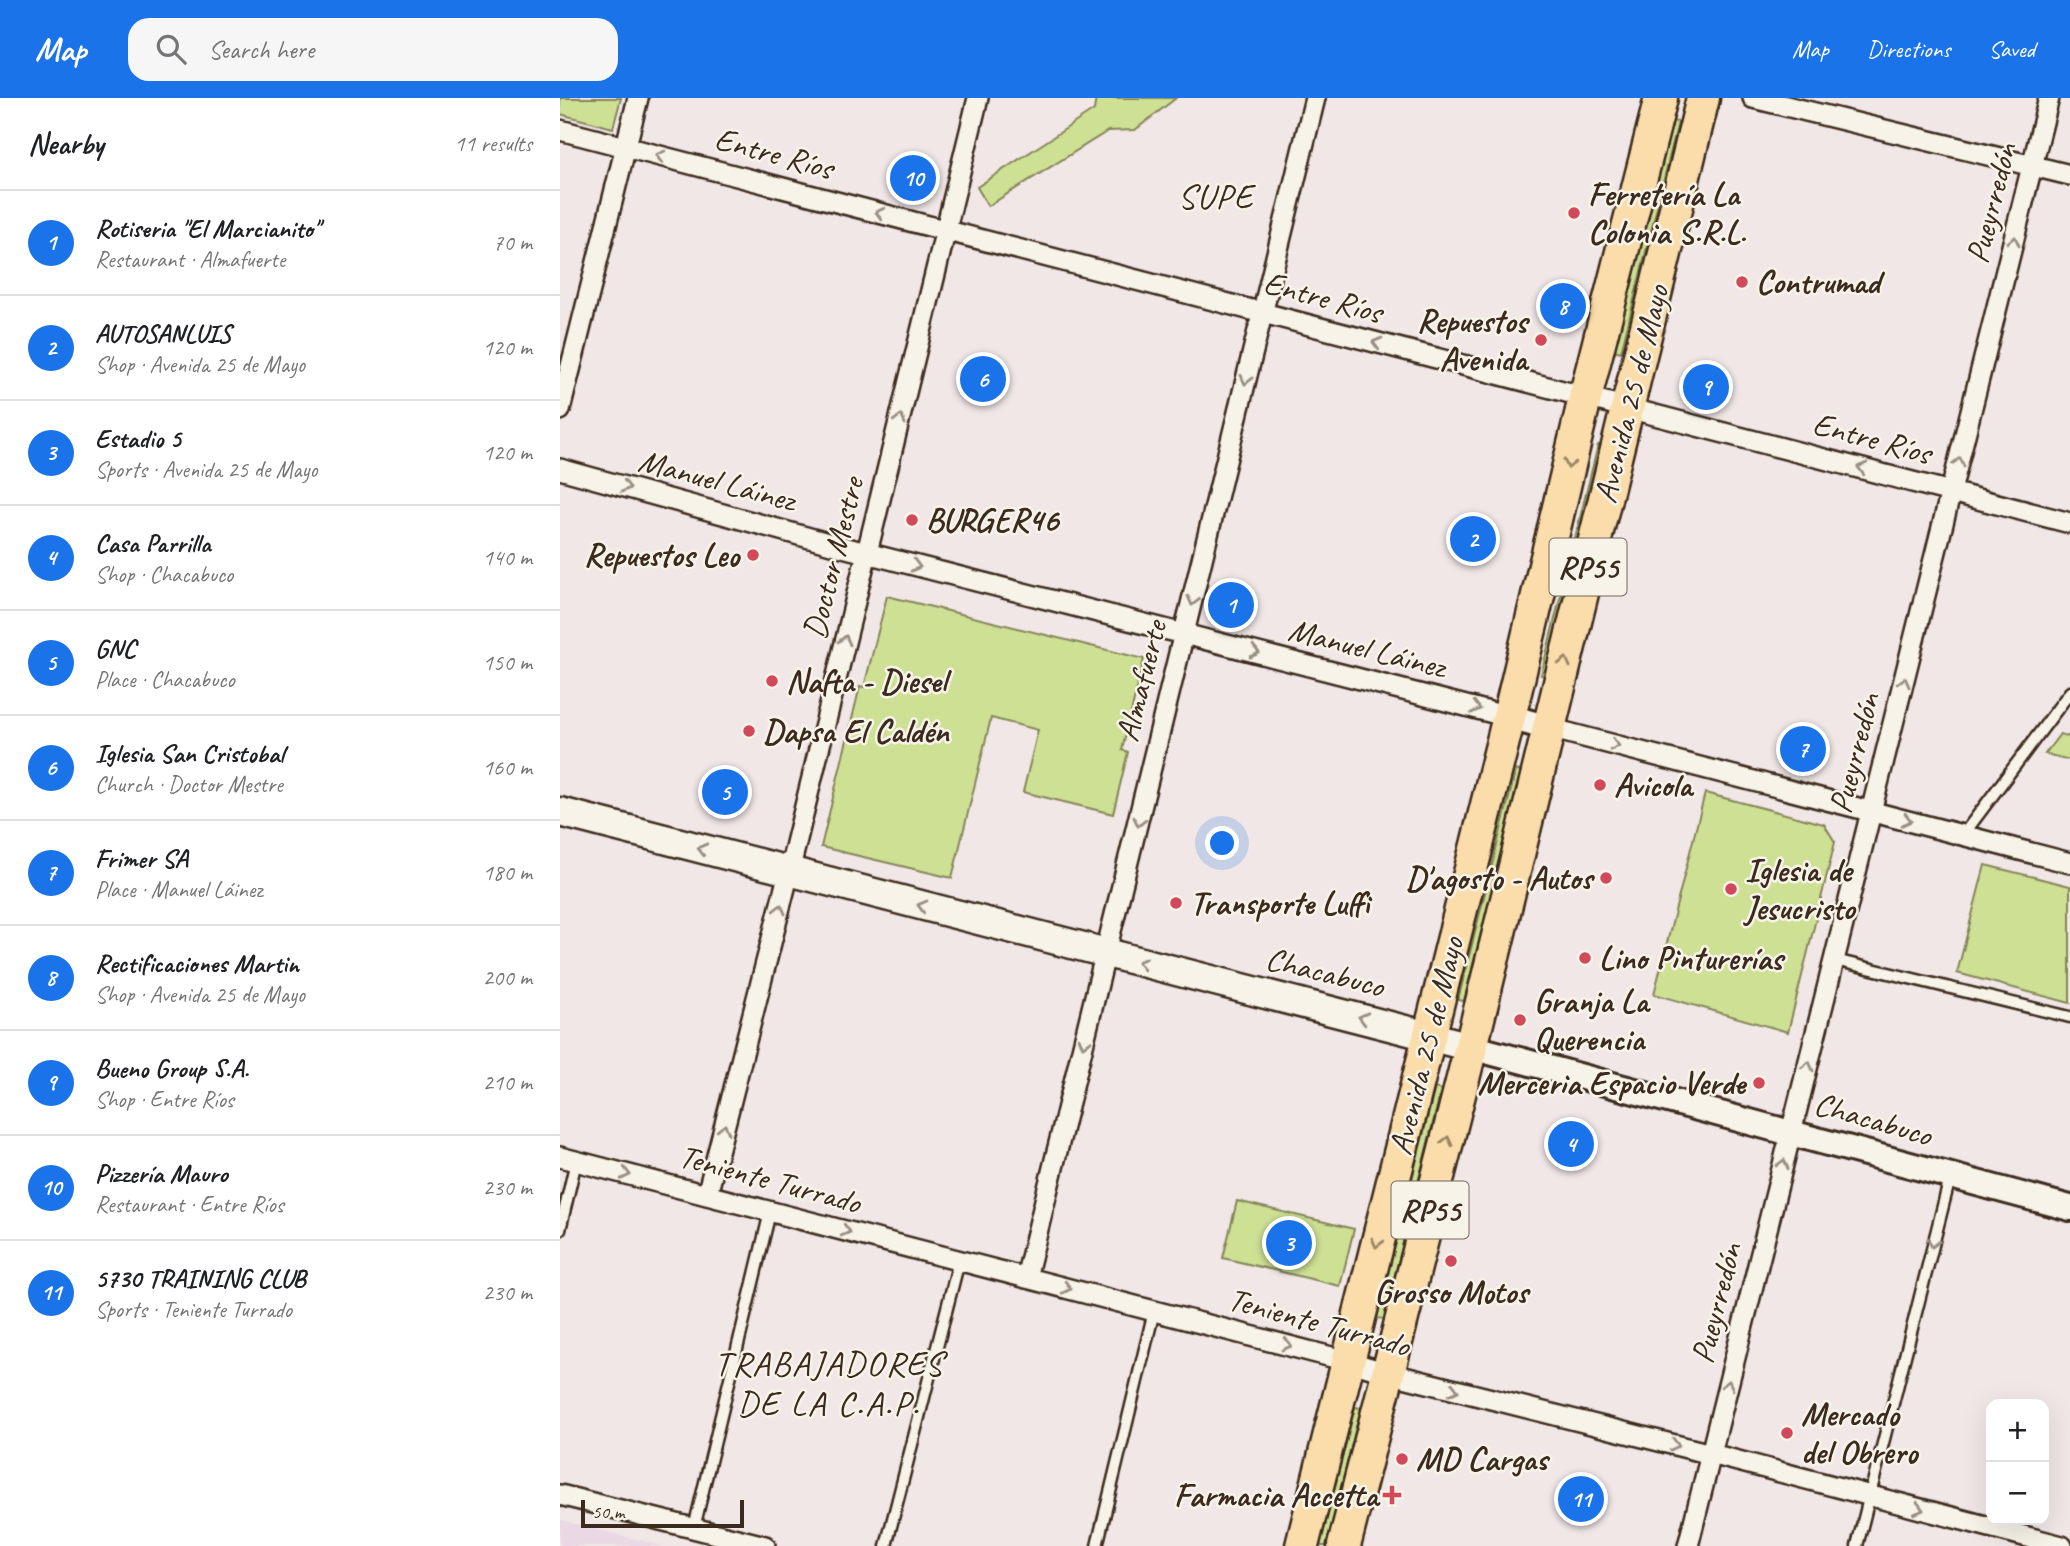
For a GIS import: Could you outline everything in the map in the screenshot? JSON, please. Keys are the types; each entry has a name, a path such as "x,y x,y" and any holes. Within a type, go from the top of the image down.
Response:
{"main road":[{"name":"Avenida 25 de Mayo","path":"1302,1546 1661,98"},
{"name":"Avenida 25 de Mayo","path":"1343,1546 1471,1047 1703,98"},
{"name":"Chacabuco","path":"560,812 1471,1047"}],"street":[{"path":"560,410 638,98"},
{"name":"Doctor Mestre","path":"707,1195 789,872 978,98"},
{"name":"Almafuerte","path":"1026,1278 1315,98"},
{"path":"1753,98 2070,175"},
{"name":"Pueyrredón","path":"1688,1546 2049,98"},
{"name":"Entre Ríos","path":"560,130 2070,523"},
{"name":"Manuel Láinez","path":"560,469 867,553 1509,717"},
{"path":"1509,717 2070,863"},
{"name":"Chacabuco","path":"1471,1047 2070,1208"},
{"name":"Teniente Turrado","path":"568,1159 2062,1546"},
{"path":"560,1495 765,1546"}],"lane":[{"path":"1963,835 2070,692"},
{"path":"1835,960 2070,1017"},
{"path":"560,1230 568,1159"},
{"path":"1857,1546 1950,1177"},
{"path":"694,1528 770,1212"},
{"path":"886,1546 959,1261"},
{"path":"1097,1546 1154,1311"}],"shaded area":[{"path":"560,1520 663,1546 560,1546"}],"green space":[{"path":"560,98 621,98 613,128 560,114"},
{"path":"1096,98 1176,98 1135,130 1108,131 988,206 977,187 1094,110"},
{"path":"1672,121 1678,122 1621,352 1614,350"},
{"path":"1598,445 1604,446 1547,676 1541,675"},
{"path":"887,596 1144,659 1122,750 1128,752 1113,814 1023,792 1038,730 991,718 952,878 821,847 860,686 864,687"},
{"path":"2060,734 2070,737 2070,760 2045,754"},
{"path":"1516,770 1522,772 1464,1001 1458,1000"},
{"path":"1705,793 1824,824 1835,842 1788,1032 1654,994"},
{"path":"1985,865 2070,886 2070,1003 1957,973"},
{"path":"1435,1088 1441,1090 1384,1319 1377,1318"},
{"path":"1237,1201 1354,1229 1340,1286 1223,1258"},
{"path":"1355,1407 1361,1408 1327,1546 1320,1546"}],"place":[{"name":"Pizzería Mauro","path":"913,178"},
{"name":"Ferretería La Colonia S.R.L.","path":"1574,213"},
{"name":"Contrumad","path":"1742,282"},
{"name":"Rectificaciones Martin","path":"1563,306"},
{"name":"Repuestos Avenida","path":"1541,340"},
{"name":"Iglesia San Cristobal","path":"983,379"},
{"name":"Bueno Group S.A.","path":"1706,387"},
{"name":"BURGER46","path":"912,520"},
{"name":"AUTOSANLUIS","path":"1473,539"},
{"name":"Repuestos Leo","path":"753,555"},
{"name":"Rotiseria \"El Marcianito\"","path":"1231,605"},
{"name":"Nafta - Diesel","path":"772,681"},
{"name":"Dapsa El Caldén","path":"749,731"},
{"name":"Frimer SA","path":"1803,749"},
{"name":"Avicola","path":"1600,785"},
{"name":"GNC","path":"725,792"},
{"name":"D'agosto - Autos","path":"1606,878"},
{"name":"Iglesia de Jesucristo","path":"1731,889"},
{"name":"Transporte Luffi","path":"1176,903"},
{"name":"Lino Pinturerías","path":"1585,958"},
{"name":"Granja La Querencia","path":"1520,1020"},
{"name":"Merceria Espacio Verde","path":"1759,1083"},
{"name":"Casa Parrilla","path":"1571,1144"},
{"name":"Estadio 5","path":"1289,1243"},
{"name":"Grosso Motos","path":"1451,1261"},
{"name":"Mercado del Obrero","path":"1787,1433"},
{"name":"MD Cargas","path":"1402,1459"},
{"name":"Farmacia Accetta","path":"1392,1495"},
{"name":"5730 TRAINING CLUB","path":"1581,1499"}],"district":[{"name":"SUPE","path":"1216,196"},
{"name":"TRABAJADORES DE LA C.A.P.","path":"829,1383"}]}
